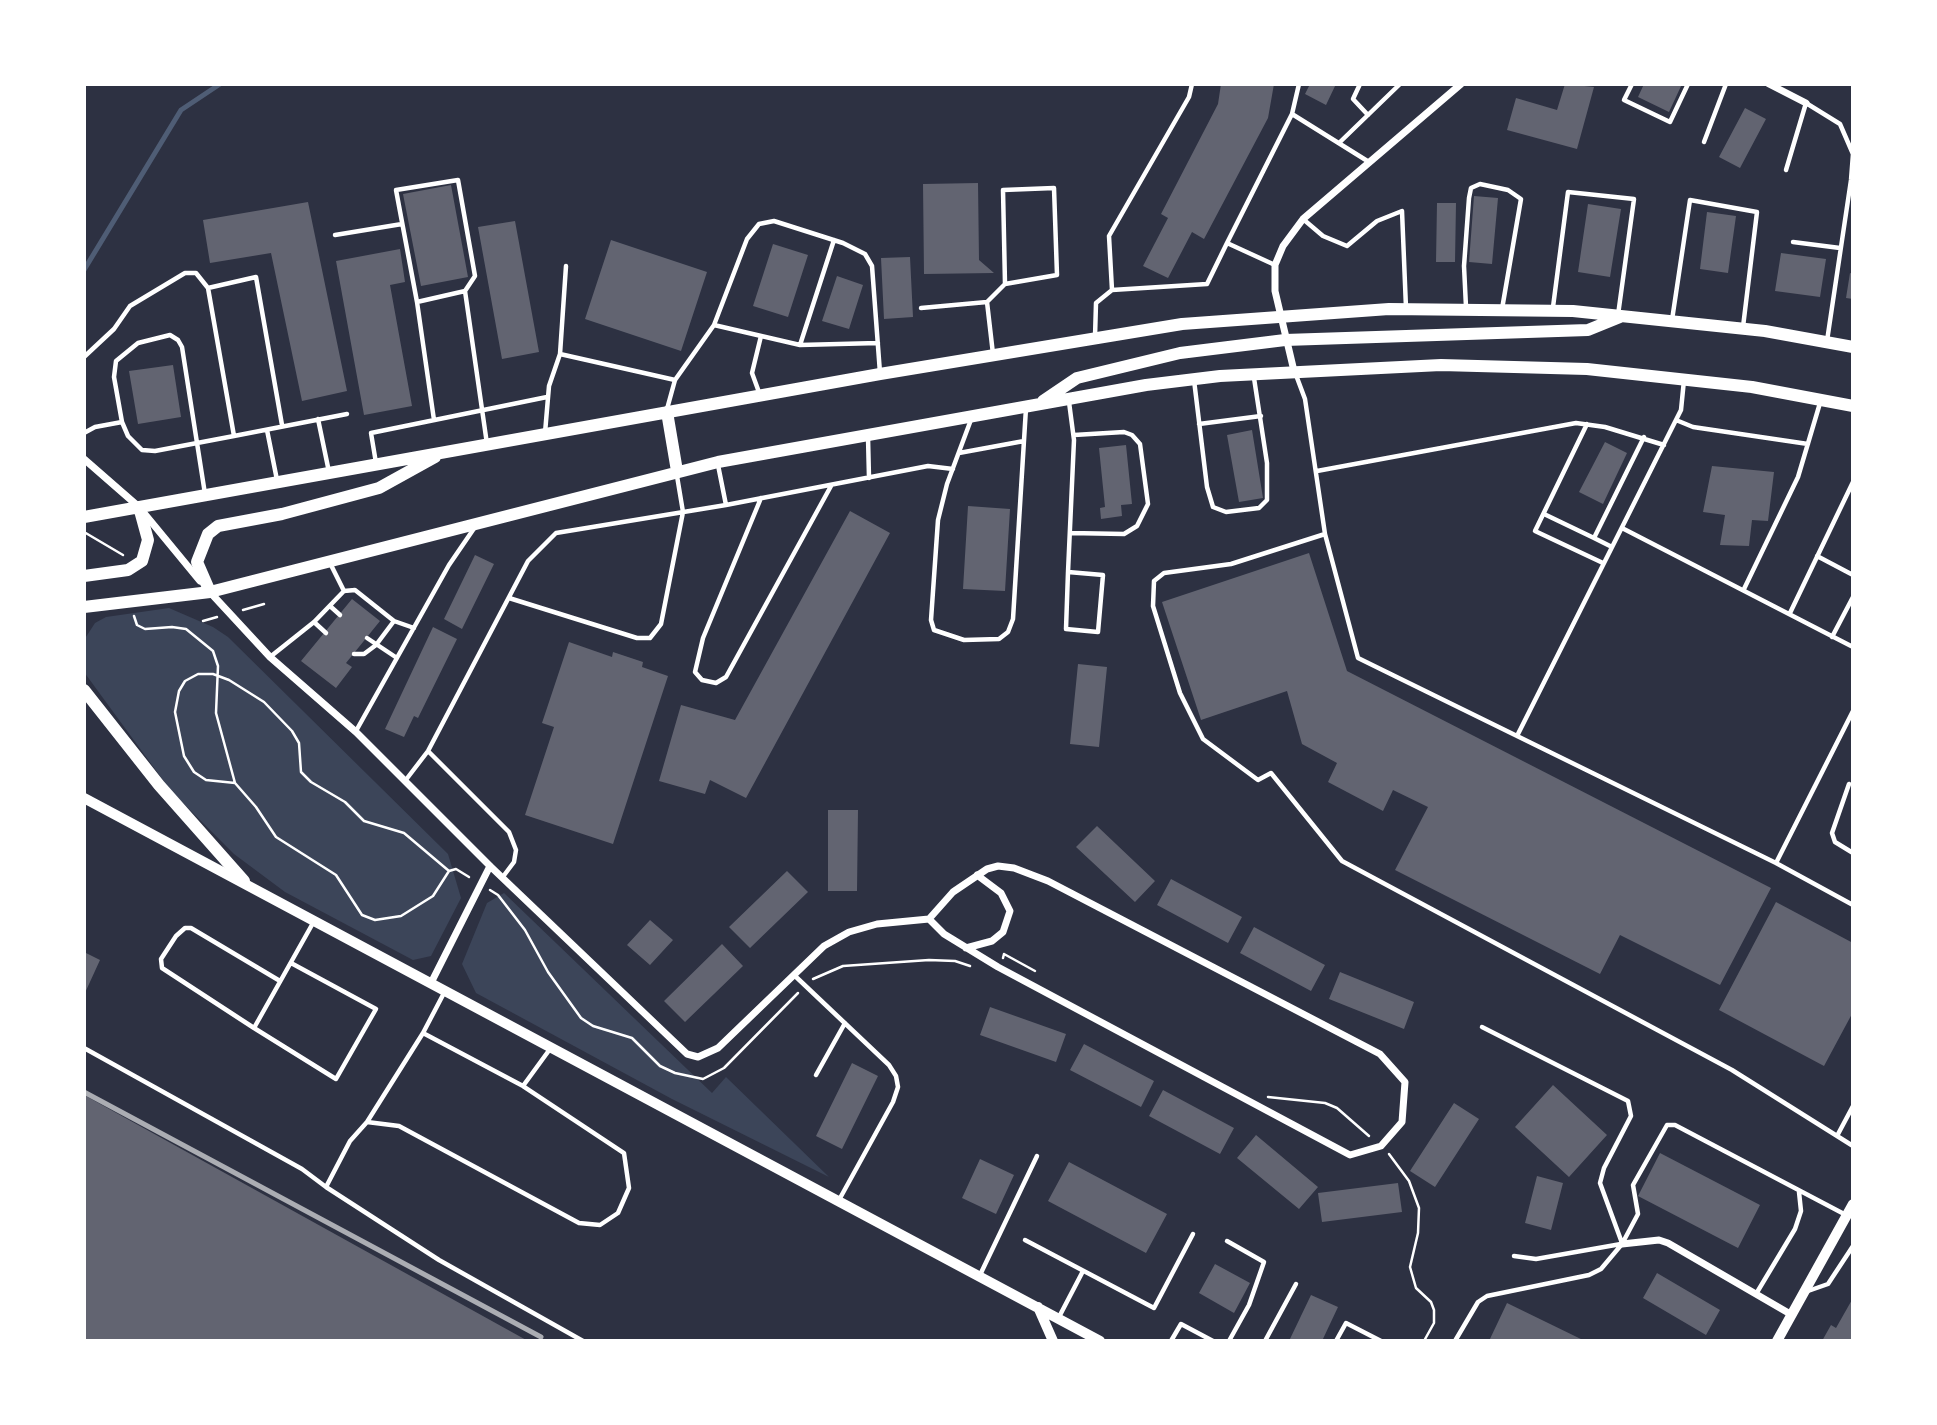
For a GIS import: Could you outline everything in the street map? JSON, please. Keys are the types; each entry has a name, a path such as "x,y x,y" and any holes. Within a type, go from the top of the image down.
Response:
{"main road":[{"path":"84,517 1095,337 1278,315 1406,309 1553,311 1743,328 1853,347"},
{"path":"1032,406 1077,378 1144,361 1285,340 1588,330 1621,316"},
{"path":"84,618 88,606 210,592 718,462 1194,379 1294,371 1441,365 1587,369 1684,379 1853,406"},
{"path":"667,412 677,471"},
{"path":"210,592 197,562 208,534 218,526 282,514 379,488 444,452"},
{"path":"84,576 128,570 142,561 148,540 139,507"},
{"path":"84,690 159,785 244,881"}],"street":[{"path":"1769,84 1806,103"},
{"path":"1294,371 1278,315 1275,265 1283,246 1303,219 1459,86"},
{"path":"84,459 139,507 210,592 270,657 356,732 679,1049 698,1058 718,1048 824,946 849,932 877,924 929,919 953,892 976,875 998,866 1014,868 1048,881 1380,1054 1405,1082 1402,1122 1381,1146 1350,1155 965,948 929,919"},
{"path":"84,798 200,862 244,881 316,919 1100,1341"},
{"path":"432,981 490,866"},
{"path":"965,948 992,941 1003,932 1010,911 1001,893 976,875"},
{"path":"1777,1341 1853,1203"},
{"path":"1622,1244 1659,1240 1668,1242 1792,1315"},
{"path":"1038,1307 1053,1341"}],"lane":[{"path":"1112,290 1109,236 1189,97 1192,84"},
{"path":"1095,337 1096,303 1112,290 1208,284 1292,114 1300,84"},
{"path":"1360,84 1353,99 1368,115"},
{"path":"1339,143 1400,84"},
{"path":"1447,84 1459,86"},
{"path":"1632,84 1624,100 1670,122 1688,84"},
{"path":"1704,142 1726,84"},
{"path":"1786,170 1806,103 1832,117 1846,134 1853,154 1827,342"},
{"path":"1292,114 1369,162"},
{"path":"433,420 417,302 396,190 458,180 475,276 465,291 485,410 487,444"},
{"path":"1466,309 1464,266 1469,198 1471,188 1480,184 1508,190 1521,199 1502,310"},
{"path":"921,308 987,302 1005,284 1057,275 1054,188 1003,190 1005,284"},
{"path":"1553,311 1568,192 1634,199 1621,316"},
{"path":"1672,321 1690,200 1757,212 1743,328"},
{"path":"1847,209 1853,210"},
{"path":"1303,219 1323,236 1347,246 1377,221 1402,211 1406,309"},
{"path":"667,412 675,380 714,324 747,239 759,224 774,222 834,240 865,254 872,267 880,374"},
{"path":"335,235 402,224"},
{"path":"800,345 834,240"},
{"path":"1793,242 1840,248"},
{"path":"1227,243 1275,265"},
{"path":"545,434 547,397 560,354 566,266"},
{"path":"84,357 114,329 130,306 185,273 196,273 208,288 234,436"},
{"path":"208,288 256,277 282,425"},
{"path":"417,302 465,291"},
{"path":"987,302 993,355"},
{"path":"714,324 800,345 878,343"},
{"path":"205,495 198,444 182,347 178,340 170,335 138,343 116,361 114,377 122,422 128,436 142,450 171,450 198,444 234,436 267,429 282,425 347,414"},
{"path":"760,396 752,373 761,336"},
{"path":"560,354 675,380"},
{"path":"1294,371 1305,399 1325,534 1358,658 1776,863 1853,905"},
{"path":"1194,379 1207,487 1213,506 1226,512 1259,509 1267,500 1267,463 1253,374"},
{"path":"1517,736 1681,410 1684,379"},
{"path":"376,464 371,433 547,397"},
{"path":"1068,399 1074,435 1068,572 1066,629 1098,632 1102,575 1068,572"},
{"path":"1744,589 1798,477 1821,399"},
{"path":"972,416 938,520 931,620 934,630 943,636 964,640 999,639 1009,632 1013,619 1024,442 1032,406"},
{"path":"1199,424 1261,416"},
{"path":"318,419 329,473"},
{"path":"1676,420 1693,427 1808,444"},
{"path":"84,433 95,427 122,422"},
{"path":"1317,471 1576,423 1644,437 1664,445"},
{"path":"1587,424 1535,531 1603,563"},
{"path":"267,429 278,482"},
{"path":"1070,533 1124,534 1137,526 1148,504 1140,444 1132,435 1124,432 1074,435"},
{"path":"868,435 869,478"},
{"path":"1594,538 1644,437"},
{"path":"958,453 1024,442"},
{"path":"718,462 726,505"},
{"path":"405,781 428,751 528,561 556,533 726,505 928,466 953,469"},
{"path":"509,598 637,638 650,638 661,624 683,512 677,471"},
{"path":"1790,613 1853,482"},
{"path":"761,498 703,638 695,672 702,680 716,683 726,677 832,485"},
{"path":"1544,514 1612,547"},
{"path":"356,732 414,628 477,524"},
{"path":"1622,528 1853,647"},
{"path":"1325,534 1231,564 1164,573 1154,581 1153,606 1172,668 1180,693 1203,739 1258,780 1271,773 1342,861 1732,1070 1853,1146"},
{"path":"1817,556 1853,575"},
{"path":"330,562 344,590"},
{"path":"270,657 314,622 344,590 355,590 394,621 414,628"},
{"path":"1832,637 1853,597"},
{"path":"330,606 340,615"},
{"path":"354,654 364,654 376,645 394,621"},
{"path":"314,622 326,633"},
{"path":"367,638 397,658"},
{"path":"1776,863 1853,711"},
{"path":"428,751 509,832 516,850 514,862 502,878"},
{"path":"1849,784 1832,833 1835,842 1853,853"},
{"path":"254,1028 316,919"},
{"path":"280,981 191,928 184,928 176,936 161,959 162,968 335,1079 376,1009 291,963"},
{"path":"793,974 889,1065 896,1076 898,1087 839,1200"},
{"path":"326,1187 350,1141 367,1122 423,1032 446,989"},
{"path":"816,1075 845,1023"},
{"path":"1482,1027 1628,1101 1631,1115 1604,1168 1600,1183 1622,1244"},
{"path":"367,1122 399,1126 579,1223 600,1225 618,1213 629,1188 624,1153 523,1086 423,1032"},
{"path":"523,1086 552,1046"},
{"path":"84,1048 302,1169 439,1260 583,1341"},
{"path":"1837,1136 1853,1106"},
{"path":"1455,1341 1473,1311 1487,1296 1589,1275 1601,1269 1622,1244 1638,1214 1633,1185 1667,1125 1675,1125 1846,1216"},
{"path":"980,1275 1037,1156"},
{"path":"1756,1295 1794,1229 1801,1211 1799,1191"},
{"path":"1025,1240 1154,1308 1193,1234"},
{"path":"1227,1241 1264,1262 1249,1305 1229,1341"},
{"path":"1514,1256 1536,1259 1622,1244"},
{"path":"1804,1293 1828,1284 1853,1245"},
{"path":"1059,1319 1083,1271"},
{"path":"1265,1341 1296,1283"},
{"path":"1336,1341 1346,1322 1381,1341"},
{"path":"1171,1341 1181,1324 1213,1341"}],"path":[{"path":"84,532 126,559"},
{"path":"235,783 206,780 194,772 184,756 175,712 186,681 198,674 213,674 229,680 264,702 292,731 299,743 301,772 311,782 345,802 364,821 404,833 449,870"}],"shaded area":[{"path":"169,608 213,627 228,637 448,854 461,898 431,956 413,960 285,892 234,854 171,791 84,672 84,640 95,623 106,617"},
{"path":"504,893 712,1093 726,1077 829,1177 672,1099 476,993 462,964 487,903"}],"building":[{"path":"1221,84 1274,84 1268,118 1204,239 1192,232 1168,278 1143,266 1168,218 1161,214 1218,104"},
{"path":"1310,84 1336,84 1326,105 1305,94"},
{"path":"1565,84 1594,87 1577,149 1507,130 1516,98 1557,110"},
{"path":"1644,84 1682,84 1669,112 1638,97"},
{"path":"1745,108 1766,119 1740,168 1719,157"},
{"path":"978,183 979,260 994,273 924,274 923,184"},
{"path":"451,185 468,277 421,286 403,194"},
{"path":"1474,196 1498,198 1492,264 1469,262"},
{"path":"308,202 347,391 302,401 271,253 210,263 203,220"},
{"path":"1437,203 1456,203 1455,262 1436,262"},
{"path":"1588,204 1621,209 1610,277 1578,272"},
{"path":"1707,212 1736,216 1728,273 1700,269"},
{"path":"515,221 539,352 502,359 478,227"},
{"path":"611,240 707,272 681,351 585,319"},
{"path":"773,244 808,255 788,317 753,306"},
{"path":"400,249 405,282 390,285 412,406 364,415 336,261"},
{"path":"1781,253 1826,259 1820,297 1775,291"},
{"path":"910,257 913,317 884,319 881,258"},
{"path":"1850,273 1853,274 1853,299 1846,298"},
{"path":"837,276 863,285 849,329 822,321"},
{"path":"173,365 181,417 138,424 129,371"},
{"path":"1252,430 1263,498 1239,502 1227,435"},
{"path":"1605,442 1627,453 1603,504 1579,492"},
{"path":"1126,445 1132,504 1121,505 1122,516 1101,519 1100,508 1105,507 1099,448"},
{"path":"1712,466 1774,472 1768,521 1752,520 1749,546 1720,545 1725,515 1703,512"},
{"path":"968,506 1010,509 1005,591 963,589"},
{"path":"850,511 890,533 746,798 710,780 705,794 659,781 681,705 735,720"},
{"path":"1309,553 1347,671 1771,888 1720,985 1620,935 1600,974 1395,870 1428,807 1393,790 1383,811 1328,782 1337,763 1302,744 1287,691 1201,720 1162,602"},
{"path":"475,555 494,564 462,629 444,619"},
{"path":"352,599 380,621 346,663 352,667 336,688 301,661"},
{"path":"433,627 457,639 418,718 414,716 404,737 385,729"},
{"path":"569,642 612,657 613,652 643,662 642,667 668,676 613,844 525,815 554,727 542,723"},
{"path":"1078,664 1107,667 1099,747 1070,744"},
{"path":"828,810 858,810 857,891 828,891"},
{"path":"1097,826 1155,881 1135,902 1076,847"},
{"path":"787,871 808,892 750,948 729,927"},
{"path":"1171,879 1242,917 1228,943 1157,905"},
{"path":"1776,902 1853,943 1853,1012 1824,1066 1719,1010"},
{"path":"650,920 673,940 650,965 627,945"},
{"path":"1254,927 1325,965 1311,991 1240,953"},
{"path":"722,944 743,966 685,1022 664,1001"},
{"path":"84,952 100,960 84,995"},
{"path":"1340,972 1414,1002 1404,1029 1329,999"},
{"path":"990,1007 1066,1034 1056,1062 980,1035"},
{"path":"1084,1044 1154,1081 1141,1107 1070,1070"},
{"path":"852,1063 878,1076 842,1149 816,1136"},
{"path":"1553,1085 1607,1135 1569,1177 1515,1127"},
{"path":"1163,1090 1234,1128 1220,1154 1149,1116"},
{"path":"84,1095 528,1341 84,1341"},
{"path":"1454,1103 1479,1119 1435,1187 1410,1171"},
{"path":"1256,1135 1318,1187 1299,1209 1237,1158"},
{"path":"1660,1153 1760,1205 1738,1248 1638,1196"},
{"path":"980,1159 1014,1175 996,1214 962,1198"},
{"path":"1069,1162 1167,1214 1146,1253 1048,1201"},
{"path":"1537,1176 1563,1183 1551,1230 1525,1223"},
{"path":"1398,1183 1402,1212 1322,1222 1318,1193"},
{"path":"1215,1264 1250,1283 1234,1313 1199,1293"},
{"path":"1657,1273 1720,1310 1706,1335 1643,1298"},
{"path":"1311,1295 1338,1307 1322,1341 1289,1341"},
{"path":"1853,1298 1853,1341 1822,1341 1831,1325 1836,1328"},
{"path":"1507,1303 1585,1341 1489,1341"}],"waterway":[{"path":"84,270 181,110 220,84"}],"railway":[{"path":"84,1092 541,1337"}]}
